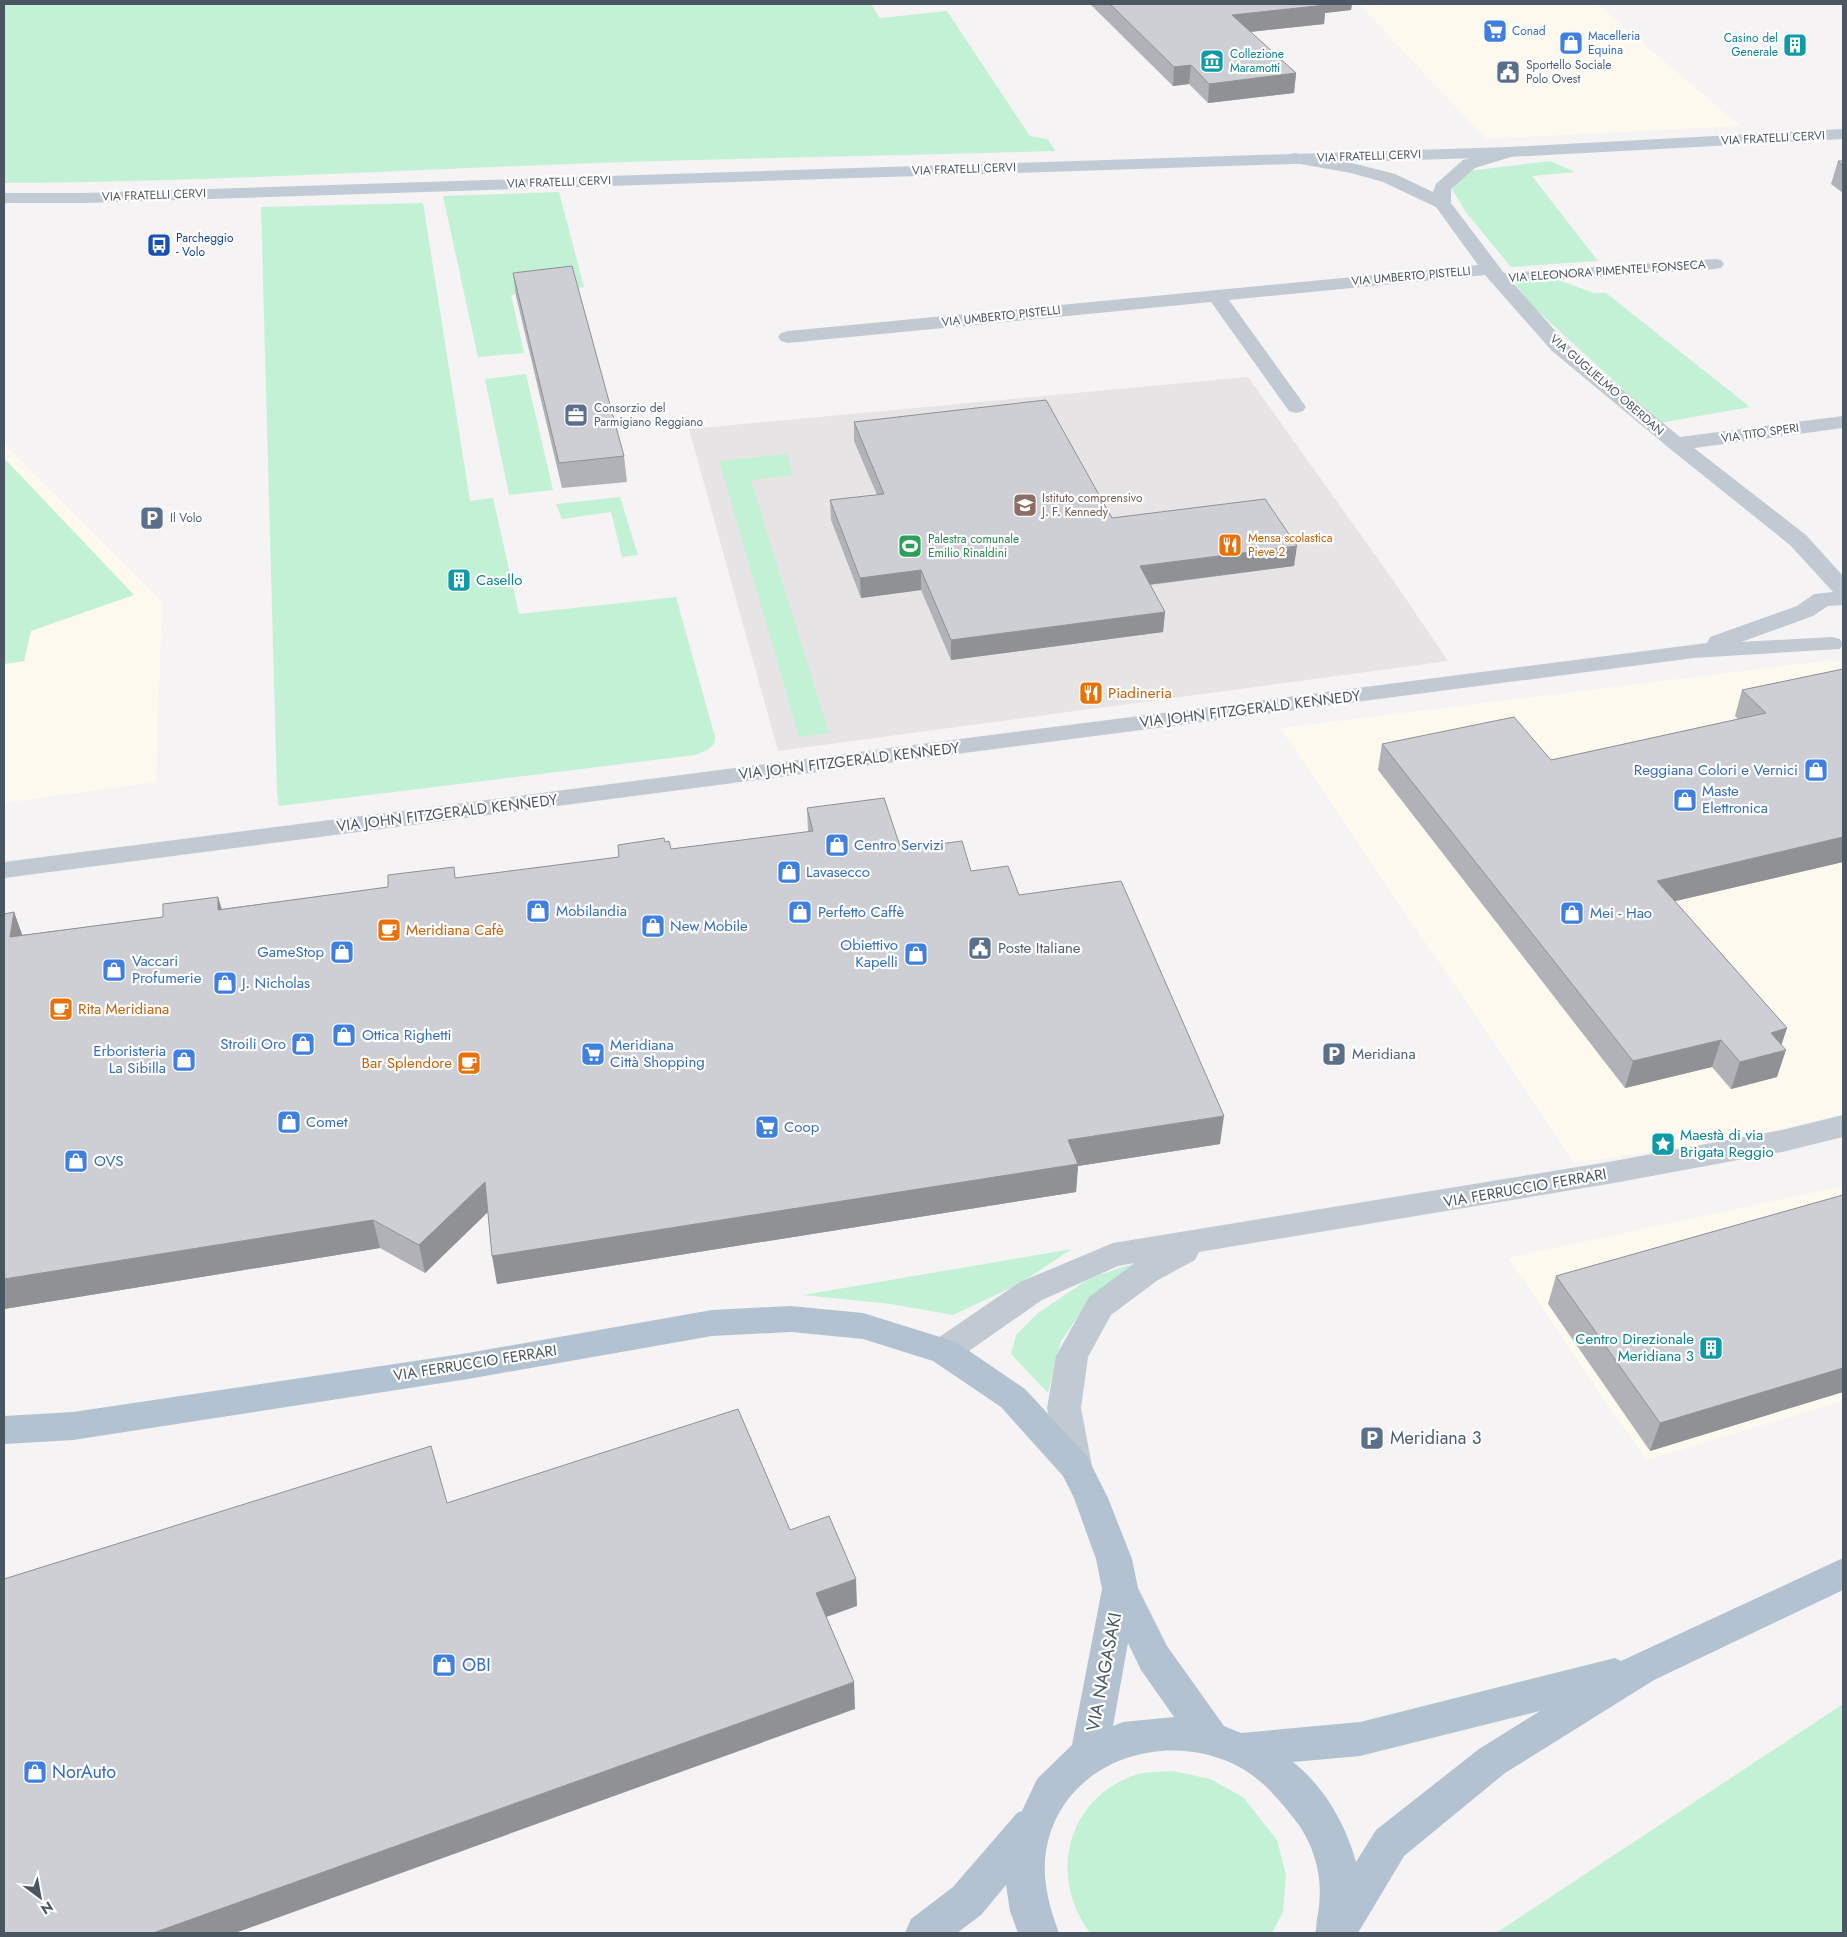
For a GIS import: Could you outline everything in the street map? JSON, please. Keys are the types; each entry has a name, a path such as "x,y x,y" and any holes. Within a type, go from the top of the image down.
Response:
{"main road":[{"name":"VIA FRATELLI CERVI","path":"4,198 84,198 1508,152 1843,134"},
{"name":"VIA FRATELLI CERVI","path":"4,206 84,198"},
{"name":"VIA FERRUCCIO FERRARI","path":"4,1430 73,1426 468,1366 712,1323 791,1319 864,1326 944,1352 1013,1398 1075,1466"},
{"path":"4,1441 73,1426"},
{"name":"VIA NAGASAKI","path":"1075,1466 1091,1498 1114,1559 1120,1590 1154,1658 1210,1737"},
{"path":"1335,1933 1390,1843 1492,1761 1641,1668 1843,1572"},
{"name":"VIA NAGASAKI","path":"1089,1754 1120,1590"},
{"path":"1245,1750 1360,1739 1641,1668"},
{"path":"925,1933 967,1902 1034,1823 1056,1784 1089,1754 1116,1741 1146,1734 1178,1732 1210,1737 1245,1750 1283,1774 1312,1808 1333,1847 1340,1890 1335,1933"},
{"path":"1034,1823 1027,1848 1026,1888 1039,1933"}],"street":[{"path":"1374,156 1407,165 1432,185 1469,164 1508,152"},
{"name":"VIA GUGLIELMO OBERDAN","path":"1295,158 1346,166 1389,178 1432,185 1494,274 1559,347 1676,444 1798,540 1843,589"},
{"name":"VIA ELEONORA PIMENTEL FONSECA","path":"1494,274 1715,264"},
{"name":"VIA UMBERTO PISTELLI","path":"788,337 1214,294 1494,274"},
{"path":"1214,294 1227,309 1296,407"},
{"name":"VIA TITO SPERI","path":"1676,444 1843,422"},
{"name":"VIA GUGLIELMO OBERDAN","path":"1798,540 1823,603 1808,629 1838,646"},
{"name":"VIA JOHN FITZGERALD KENNEDY","path":"1694,651 1823,603"},
{"name":"VIA JOHN FITZGERALD KENNEDY","path":"4,870 1694,651 1838,646"},
{"name":"VIA FERRUCCIO FERRARI","path":"944,1352 1031,1291 1113,1255 1205,1242 1614,1172 1782,1141 1843,1126"},
{"name":"VIA FERRUCCIO FERRARI","path":"1075,1466 1064,1408 1072,1356 1100,1306 1146,1271 1205,1242"}],"shaded area":[{"path":"1359,4 1597,4 1740,126 1486,139"},
{"name":"Istituto comprensivo J. F. Kennedy","path":"1248,377 1393,580 1448,661 778,751 689,429"},
{"path":"4,443 162,602 156,782 4,803"},
{"path":"1832,660 1843,663 1843,1114 1745,1138 1575,1163 1280,728"},
{"name":"Centro Direzionale Meridiana 3","path":"1843,1186 1843,1401 1646,1460 1508,1258"}],"green space":[{"path":"4,4 871,4 880,18 947,11 1030,136 1047,139 1056,151 630,162 216,178 4,183"},
{"path":"1550,161 1575,172 1532,176 1598,261 1511,267 1465,211 1452,189 1468,171"},
{"path":"559,192 584,287 511,295 524,353 478,357 443,196"},
{"path":"423,203 470,501 493,498 519,614 676,597 715,737 714,744 707,750 695,755 279,806 277,792 261,207"},
{"path":"1558,280 1594,293 1606,293 1750,407 1660,423 1530,304 1514,282"},
{"path":"526,374 553,490 509,495 485,379"},
{"path":"787,454 793,475 751,480 829,733 799,737 719,461"},
{"path":"4,458 134,595 31,631 24,661 4,664"},
{"path":"620,497 638,555 622,557 611,512 562,519 556,504"},
{"path":"1072,1249 1019,1284 953,1315 891,1304 803,1295"},
{"path":"1141,1261 1088,1302 1061,1341 1048,1393 1011,1354 1016,1335 1038,1313 1090,1278"},
{"path":"1843,1704 1843,1933 1496,1933"},
{"path":"1173,1771 1210,1779 1243,1797 1277,1840 1286,1875 1283,1912 1272,1933 1090,1933 1077,1911 1070,1888 1068,1865 1071,1842 1079,1821 1093,1802 1112,1786 1139,1774"}],"building":[{"name":"Collezione Maramotti","path":"1110,4 1326,5 1232,15 1296,73 1209,84 1191,65 1174,67"},
{"name":"Consorzio del Parmigiano Reggiano","path":"572,266 624,456 559,463 513,273"},
{"name":"Istituto comprensivo J. F. Kennedy","path":"1046,400 1112,518 1265,499 1297,546 1140,566 1165,612 951,640 921,570 860,578 830,500 884,494 854,422"},
{"path":"1843,669 1843,837 1657,881 1787,1028 1771,1033 1786,1050 1740,1062 1721,1040 1633,1061 1382,744 1514,717 1551,760 1766,713 1742,690"},
{"name":"Meridiana Città Shopping","path":"884,798 901,849 962,841 971,871 1008,866 1019,895 1121,881 1224,1116 1068,1140 1078,1164 492,1256 485,1182 419,1245 373,1220 4,1279 4,914 14,912 10,937 163,917 163,904 218,897 218,910 388,887 388,875 454,867 455,878 619,857 618,845 664,838 665,842 669,841 671,849 813,831 807,808"},
{"name":"Centro Direzionale Meridiana 3","path":"1843,1195 1843,1368 1660,1423 1556,1276"},
{"name":"OBI","path":"738,1409 790,1530 829,1516 856,1579 816,1593 854,1682 153,1933 4,1933 4,1579 431,1446 447,1503"}],"place":[{"name":"Conad","path":"1495,31"},
{"name":"Macelleria Equina","path":"1571,43"},
{"name":"Casino del Generale","path":"1795,45"},
{"name":"Collezione Maramotti","path":"1212,61"},
{"name":"Sportello Sociale Polo Ovest","path":"1508,72"},
{"name":"Parcheggio - Volo","path":"159,245"},
{"name":"Consorzio del Parmigiano Reggiano","path":"576,415"},
{"name":"Istituto comprensivo J. F. Kennedy","path":"1025,505"},
{"name":"Il Volo","path":"152,518"},
{"name":"Mensa scolastica Pieve 2","path":"1230,545"},
{"name":"Palestra comunale Emilio Rinaldini","path":"910,546"},
{"name":"Casello","path":"459,580"},
{"name":"Piadineria","path":"1091,693"},
{"name":"Reggiana Colori e Vernici","path":"1816,770"},
{"name":"Maste Elettronica","path":"1685,800"},
{"name":"Centro Servizi","path":"837,845"},
{"name":"Lavasecco","path":"789,872"},
{"name":"Mobilandia","path":"538,911"},
{"name":"Perfetto Caffè","path":"800,912"},
{"name":"Mei - Hao","path":"1572,913"},
{"name":"New Mobile","path":"653,926"},
{"name":"Meridiana Cafè","path":"389,930"},
{"name":"Poste Italiane","path":"980,948"},
{"name":"GameStop","path":"342,952"},
{"name":"Obiettivo Kapelli","path":"916,954"},
{"name":"Vaccari Profumerie","path":"114,970"},
{"name":"J. Nicholas","path":"225,983"},
{"name":"Rita Meridiana","path":"61,1009"},
{"name":"Ottica Righetti","path":"344,1035"},
{"name":"Stroili Oro","path":"303,1044"},
{"name":"Meridiana Città Shopping","path":"593,1054"},
{"name":"Meridiana","path":"1334,1054"},
{"name":"Erboristeria La Sibilla","path":"184,1060"},
{"name":"Bar Splendore","path":"469,1063"},
{"name":"Comet","path":"289,1122"},
{"name":"Coop","path":"767,1127"},
{"name":"Maestà di via Brigata Reggio","path":"1663,1144"},
{"name":"OVS","path":"76,1161"},
{"name":"Centro Direzionale Meridiana 3","path":"1711,1348"},
{"name":"Meridiana 3","path":"1372,1438"},
{"name":"OBI","path":"444,1665"},
{"name":"NorAuto","path":"35,1772"}]}
